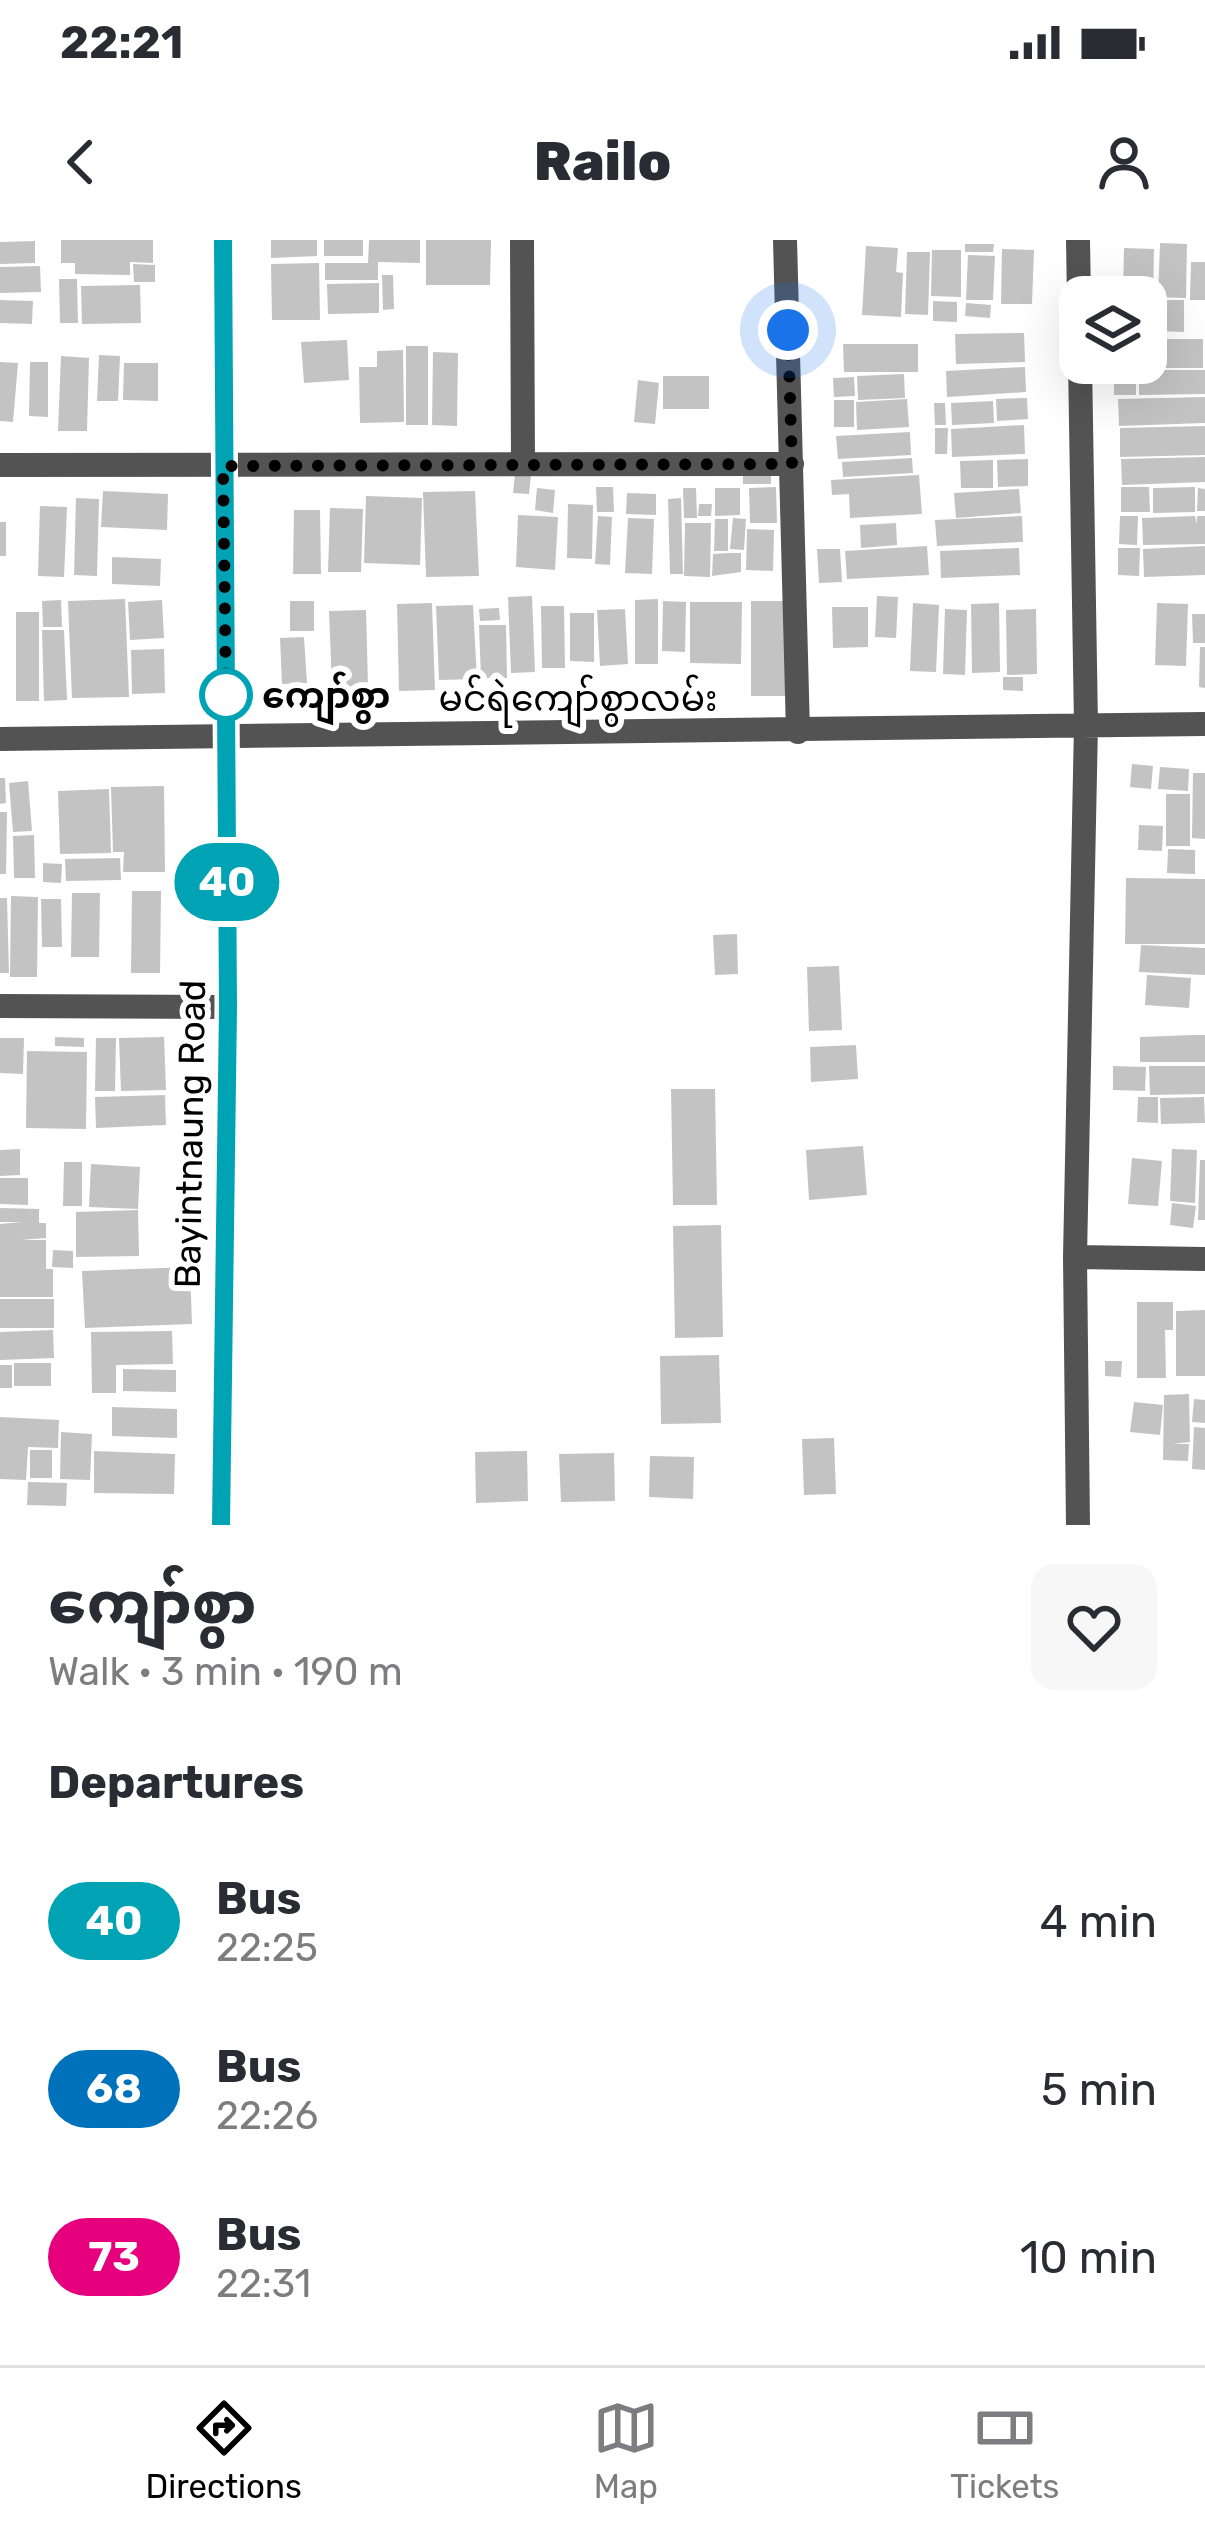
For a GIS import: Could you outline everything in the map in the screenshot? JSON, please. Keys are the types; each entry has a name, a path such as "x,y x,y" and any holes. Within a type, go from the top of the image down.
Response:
{"street":[{"name":"Bayintnaung Road","path":"221,1525 228,1007 223,240"},
{"path":"522,240 523,464"},
{"path":"785,240 798,732"},
{"path":"1078,240 1085,724 1075,1257 1078,1525"},
{"path":"0,465 792,464"},
{"name":"မင်ရဲကျော်စွာလမ်း","path":"0,739 1205,724"},
{"path":"0,1006 228,1007"},
{"path":"1075,1257 1205,1258"}],"building":[{"path":"61,240 153,240 153,263 130,262 130,275 75,274 75,263 61,263"},
{"path":"271,240 317,240 317,256 271,258"},
{"path":"324,240 363,240 363,256 324,256"},
{"path":"369,240 420,240 420,263 378,262 378,280 325,280 325,263 368,263"},
{"path":"426,240 491,240 490,285 426,285"},
{"path":"35,241 35,263 0,264 0,242"},
{"path":"1160,243 1187,244 1186,298 1167,297 1167,276 1159,276"},
{"path":"965,244 994,244 993,252 965,252"},
{"path":"866,246 898,248 896,272 903,273 901,317 862,315"},
{"path":"1124,248 1154,249 1153,276 1123,276"},
{"path":"1002,249 1034,250 1032,304 1001,304"},
{"path":"932,250 961,250 961,297 931,296"},
{"path":"907,252 930,252 928,315 905,314"},
{"path":"968,255 995,256 993,300 966,300"},
{"path":"1191,262 1205,262 1205,300 1190,300"},
{"path":"319,263 320,320 272,320 271,264"},
{"path":"133,264 155,265 155,282 134,282"},
{"path":"40,266 41,292 0,293 0,267"},
{"path":"382,275 393,275 394,309 383,310"},
{"path":"59,279 77,279 78,323 60,323"},
{"path":"379,283 379,313 328,314 327,284"},
{"path":"140,285 141,323 82,324 81,286"},
{"path":"0,300 33,301 32,324 0,323"},
{"path":"1167,300 1184,300 1184,332 1167,331"},
{"path":"933,301 957,302 957,322 933,321"},
{"path":"966,303 991,305 990,318 965,316"},
{"path":"1024,333 1025,362 956,364 955,334"},
{"path":"1167,339 1203,339 1203,368 1167,368"},
{"path":"347,340 349,380 304,383 301,342"},
{"path":"843,344 918,344 918,372 844,372"},
{"path":"406,346 428,346 428,425 406,425"},
{"path":"403,350 404,422 360,423 359,367 377,367 377,351"},
{"path":"433,352 458,353 457,426 432,425"},
{"path":"99,355 120,356 118,401 97,401"},
{"path":"61,356 89,358 87,431 58,431"},
{"path":"0,362 18,363 13,422 0,421"},
{"path":"30,362 48,362 48,417 29,416"},
{"path":"124,363 158,363 158,401 123,400"},
{"path":"1025,367 1026,392 947,397 946,371"},
{"path":"1167,370 1205,370 1205,394 1139,395 1139,384 1167,384"},
{"path":"904,374 905,398 858,400 857,376"},
{"path":"663,376 709,376 709,409 663,409"},
{"path":"854,377 855,396 834,397 833,378"},
{"path":"638,380 659,383 655,424 634,422"},
{"path":"1114,384 1136,384 1136,395 1114,395"},
{"path":"1205,397 1205,423 1119,426 1118,399"},
{"path":"1027,398 1028,419 997,421 996,399"},
{"path":"907,399 909,427 857,430 856,402"},
{"path":"834,400 854,400 854,427 834,427"},
{"path":"993,401 994,423 952,425 951,403"},
{"path":"934,403 945,403 946,425 935,425"},
{"path":"1024,425 1025,454 952,457 951,429"},
{"path":"1205,426 1205,455 1120,457 1120,428"},
{"path":"935,428 948,428 947,454 935,454"},
{"path":"910,432 911,455 838,459 836,436"},
{"path":"1205,457 1205,482 1122,485 1121,459"},
{"path":"912,458 913,473 843,477 842,462"},
{"path":"1028,459 1028,486 998,487 997,460"},
{"path":"993,460 993,488 961,488 960,461"},
{"path":"743,473 771,473 771,484 743,484"},
{"path":"515,474 531,475 529,494 513,493"},
{"path":"919,475 922,514 850,518 849,494 832,495 831,480"},
{"path":"596,487 613,487 614,512 597,512"},
{"path":"776,487 777,523 750,523 749,488"},
{"path":"1121,487 1149,487 1150,512 1121,512"},
{"path":"1195,487 1195,512 1153,513 1153,488"},
{"path":"537,488 555,490 553,513 535,510"},
{"path":"683,488 696,488 697,518 684,518"},
{"path":"715,488 740,488 740,515 715,516"},
{"path":"1198,488 1205,489 1205,511 1197,511"},
{"path":"1019,489 1021,513 956,518 954,493"},
{"path":"103,491 168,494 167,530 101,527"},
{"path":"475,491 479,576 426,577 423,492"},
{"path":"627,493 656,494 656,515 626,514"},
{"path":"366,496 422,498 420,565 364,563"},
{"path":"76,498 99,499 97,576 74,575"},
{"path":"681,498 683,574 670,574 668,499"},
{"path":"568,504 593,505 592,559 567,558"},
{"path":"699,504 712,504 711,516 698,516"},
{"path":"40,506 67,507 64,577 38,576"},
{"path":"330,508 363,509 361,572 328,572"},
{"path":"294,510 320,510 321,574 293,574"},
{"path":"518,515 558,517 555,570 516,567"},
{"path":"598,516 612,517 610,565 595,564"},
{"path":"1022,516 1023,542 937,546 935,520"},
{"path":"1120,516 1138,516 1137,545 1119,544"},
{"path":"1195,516 1197,524 1197,516 1205,516 1205,544 1143,545 1142,518"},
{"path":"628,518 654,519 652,574 625,573"},
{"path":"733,518 746,519 744,550 730,549"},
{"path":"715,519 728,519 728,551 714,551"},
{"path":"0,522 6,522 6,556 0,556"},
{"path":"685,523 711,523 710,577 684,576"},
{"path":"896,523 897,545 861,548 860,525"},
{"path":"747,529 774,530 773,571 746,570"},
{"path":"927,546 929,575 847,579 845,551"},
{"path":"1205,546 1205,575 1144,577 1143,549"},
{"path":"1019,548 1020,575 941,578 940,551"},
{"path":"1118,548 1140,548 1139,576 1118,575"},
{"path":"817,549 840,549 842,582 819,583"},
{"path":"741,553 741,572 712,576 713,554"},
{"path":"112,557 161,559 160,586 112,584"},
{"path":"532,596 535,672 511,673 508,597"},
{"path":"877,596 898,597 896,638 875,637"},
{"path":"125,599 129,697 72,698 68,601"},
{"path":"658,599 658,664 635,664 635,600"},
{"path":"61,600 62,627 43,627 42,601"},
{"path":"162,600 164,638 130,640 128,602"},
{"path":"290,601 314,601 314,631 290,631"},
{"path":"663,601 686,602 685,652 662,651"},
{"path":"751,601 787,601 787,696 751,696"},
{"path":"690,602 742,602 741,664 690,663"},
{"path":"432,603 435,690 399,691 397,604"},
{"path":"913,603 939,605 936,672 910,671"},
{"path":"999,603 1000,672 972,673 971,604"},
{"path":"1157,603 1188,604 1186,666 1155,665"},
{"path":"473,605 477,679 439,680 436,606"},
{"path":"541,606 564,606 565,668 542,668"},
{"path":"832,607 868,607 868,647 833,648"},
{"path":"499,608 500,620 480,621 479,609"},
{"path":"625,609 628,664 600,666 597,610"},
{"path":"945,609 967,610 965,675 943,674"},
{"path":"1036,609 1037,674 1007,675 1006,610"},
{"path":"366,610 368,686 332,687 329,611"},
{"path":"16,612 39,612 39,701 16,701"},
{"path":"570,613 594,613 594,662 570,661"},
{"path":"1192,614 1205,614 1205,643 1193,643"},
{"path":"479,625 506,625 507,678 481,678"},
{"path":"42,630 64,630 67,700 44,701"},
{"path":"304,637 307,683 282,684 280,638"},
{"path":"1200,647 1205,647 1205,688 1199,687"},
{"path":"164,649 165,693 132,694 131,650"},
{"path":"1003,677 1023,677 1023,691 1003,690"},
{"path":"1132,764 1153,766 1151,789 1130,787"},
{"path":"1160,767 1189,769 1188,791 1158,789"},
{"path":"1193,773 1205,773 1205,839 1192,838"},
{"path":"0,778 5,778 6,803 0,804"},
{"path":"28,781 32,831 13,832 9,783"},
{"path":"164,786 165,872 123,872 124,852 113,852 111,787"},
{"path":"109,789 111,853 60,854 58,791"},
{"path":"1166,794 1190,794 1190,846 1166,846"},
{"path":"0,812 7,812 6,874 0,874"},
{"path":"1139,825 1163,826 1162,851 1138,850"},
{"path":"34,835 35,878 14,878 13,836"},
{"path":"1168,849 1195,850 1195,874 1167,873"},
{"path":"120,858 121,880 66,881 65,859"},
{"path":"43,863 62,864 61,883 43,882"},
{"path":"1126,878 1205,879 1205,944 1125,944"},
{"path":"132,891 161,891 160,973 131,973"},
{"path":"72,893 100,893 99,957 71,957"},
{"path":"11,896 38,897 37,977 10,977"},
{"path":"0,898 7,898 9,973 0,973"},
{"path":"41,899 61,899 62,947 42,947"},
{"path":"737,934 738,974 715,975 713,935"},
{"path":"1141,945 1205,948 1205,975 1139,972"},
{"path":"839,966 842,1030 809,1031 807,967"},
{"path":"1147,975 1191,978 1189,1008 1145,1005"},
{"path":"1205,1035 1205,1062 1140,1062 1140,1037"},
{"path":"55,1037 84,1038 84,1047 55,1046"},
{"path":"164,1037 166,1090 121,1091 119,1038"},
{"path":"0,1038 24,1038 23,1074 0,1073"},
{"path":"96,1038 116,1038 115,1091 95,1091"},
{"path":"856,1045 858,1079 811,1082 810,1047"},
{"path":"27,1051 87,1052 86,1129 26,1128"},
{"path":"1113,1066 1146,1067 1145,1091 1113,1090"},
{"path":"1149,1066 1205,1066 1205,1094 1150,1095"},
{"path":"671,1089 715,1089 717,1205 673,1205"},
{"path":"165,1095 166,1125 96,1128 95,1097"},
{"path":"1138,1097 1158,1097 1158,1123 1137,1122"},
{"path":"1204,1097 1205,1123 1161,1124 1160,1098"},
{"path":"863,1146 867,1195 809,1200 806,1150"},
{"path":"20,1149 20,1175 0,1176 0,1150"},
{"path":"1172,1149 1197,1150 1195,1203 1170,1201"},
{"path":"1132,1158 1162,1161 1158,1206 1128,1204"},
{"path":"1200,1160 1205,1160 1205,1220 1198,1220"},
{"path":"64,1162 82,1162 82,1206 63,1206"},
{"path":"91,1164 140,1167 138,1209 89,1207"},
{"path":"0,1178 28,1178 28,1205 0,1204"},
{"path":"1172,1203 1196,1206 1193,1228 1170,1225"},
{"path":"0,1208 39,1209 46,1238 21,1240 46,1240 53,1297 0,1297 0,1224 22,1222 0,1222"},
{"path":"138,1210 139,1256 76,1257 76,1212"},
{"path":"721,1225 723,1337 675,1338 673,1226"},
{"path":"53,1250 73,1251 73,1268 52,1267"},
{"path":"190,1267 192,1324 85,1328 82,1271"},
{"path":"0,1299 54,1299 54,1328 0,1328"},
{"path":"1137,1302 1173,1302 1173,1330 1165,1330 1166,1378 1137,1378"},
{"path":"1205,1310 1205,1376 1176,1376 1176,1311"},
{"path":"53,1330 54,1358 0,1360 0,1332"},
{"path":"172,1331 173,1364 116,1365 116,1393 92,1393 91,1332"},
{"path":"719,1355 721,1423 661,1424 660,1356"},
{"path":"1105,1361 1122,1361 1121,1377 1105,1376"},
{"path":"14,1363 51,1363 51,1386 14,1386"},
{"path":"0,1365 12,1365 12,1388 0,1388"},
{"path":"123,1369 176,1370 176,1392 123,1391"},
{"path":"1189,1394 1190,1442 1173,1444 1189,1444 1188,1461 1163,1460 1164,1395"},
{"path":"1194,1399 1205,1400 1205,1423 1192,1422"},
{"path":"1134,1402 1163,1405 1160,1435 1130,1432"},
{"path":"112,1407 177,1409 177,1438 112,1436"},
{"path":"0,1417 59,1420 58,1448 28,1447 26,1480 0,1479"},
{"path":"1194,1427 1205,1428 1205,1470 1192,1469"},
{"path":"61,1432 92,1434 90,1480 60,1479"},
{"path":"834,1438 836,1494 804,1495 802,1439"},
{"path":"30,1450 52,1450 52,1478 30,1478"},
{"path":"94,1451 175,1454 174,1494 94,1493"},
{"path":"527,1451 528,1501 476,1503 475,1452"},
{"path":"614,1453 615,1501 561,1502 559,1454"},
{"path":"650,1456 694,1457 693,1499 649,1497"},
{"path":"28,1482 67,1483 66,1506 27,1505"}],"bus line":[{"name":"40","path":"221,1525 228,1007 223,240"}],"place":[{"name":"ကျော်စွာ","path":"226,695"}],"route":[{"path":"226,695 223,466 792,464 788,330"}]}
